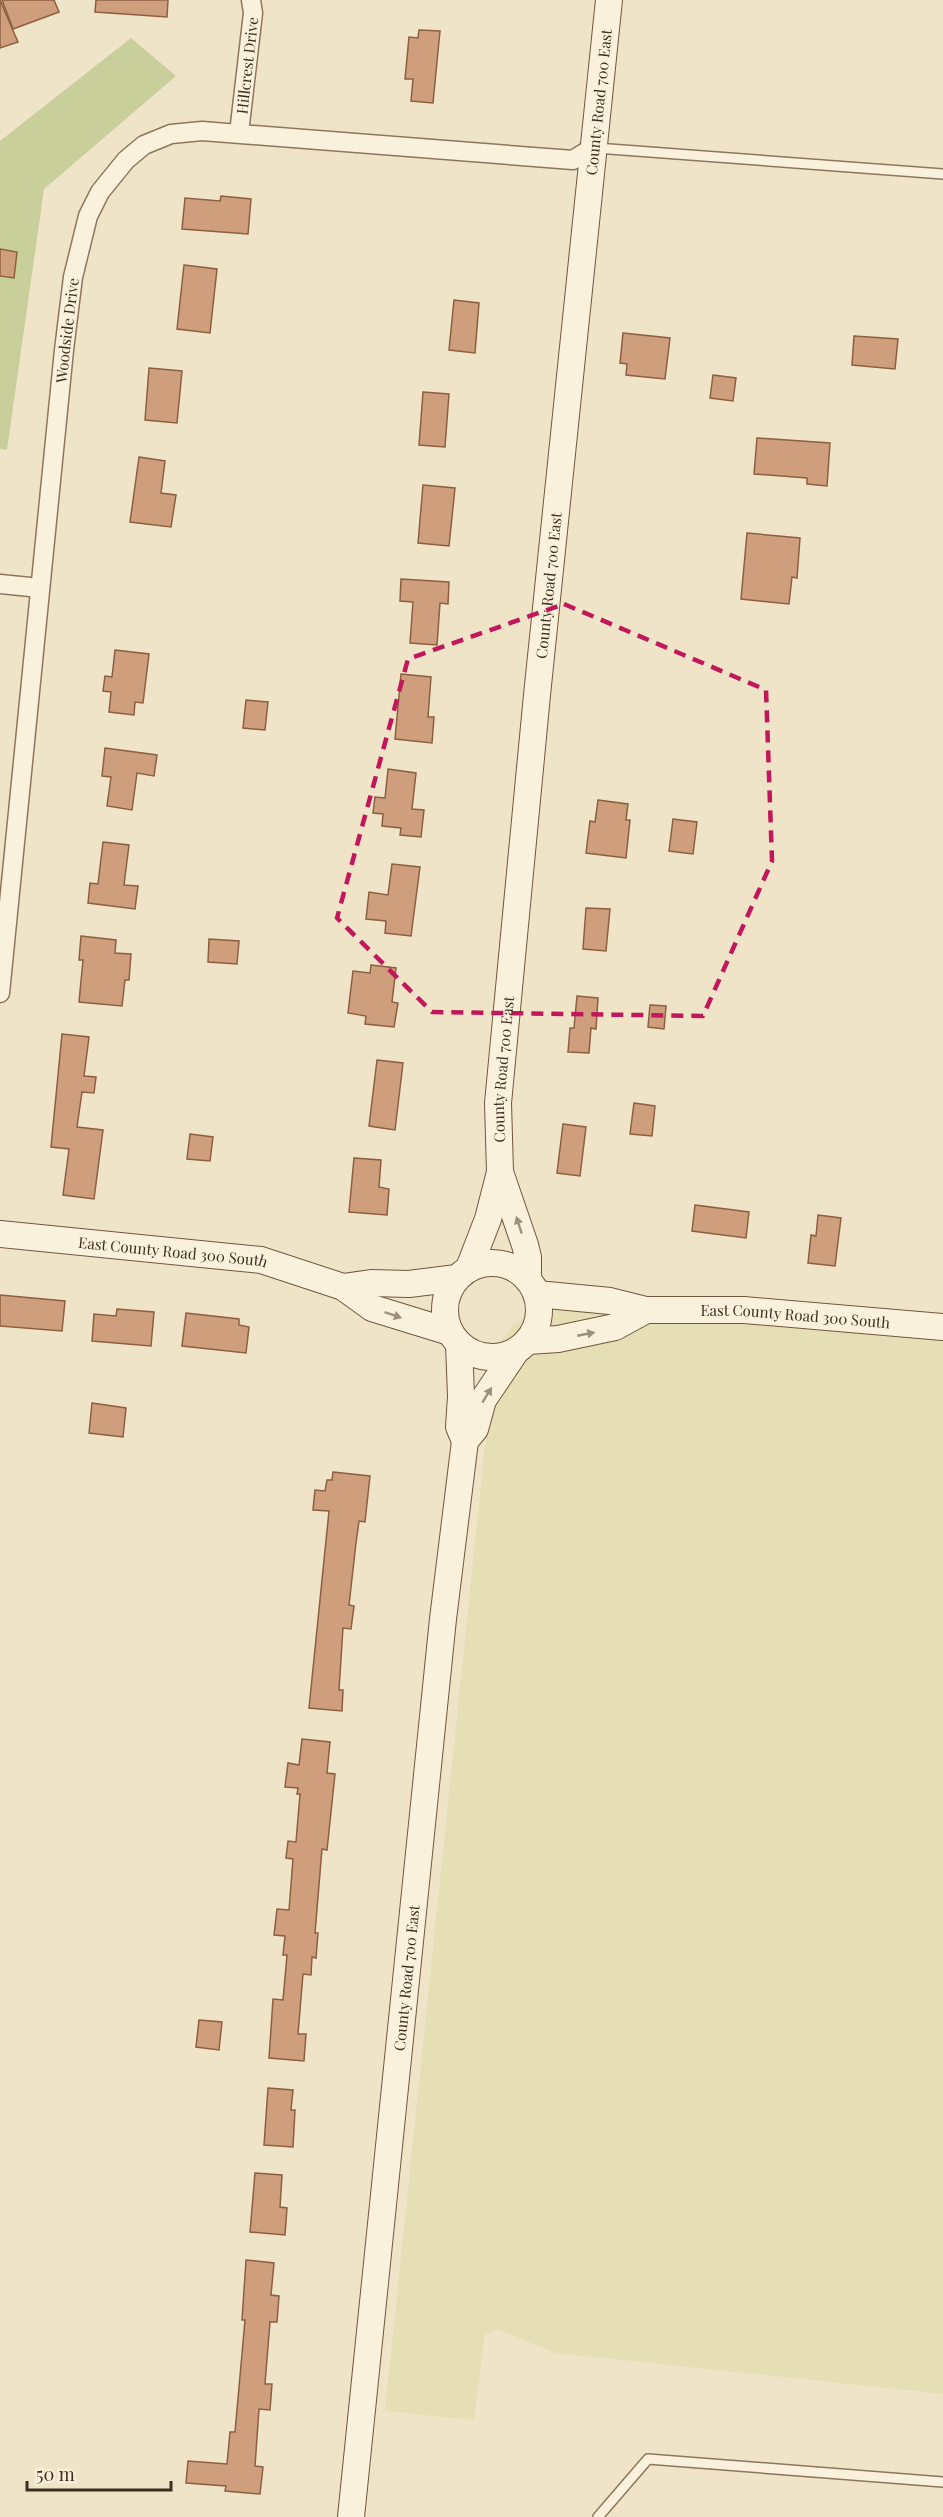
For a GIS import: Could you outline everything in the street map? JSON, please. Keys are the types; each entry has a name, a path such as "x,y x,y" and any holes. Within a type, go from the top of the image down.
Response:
{"main road":[{"name":"County Road 700 East","path":"463,1273 488,1219 500,1172 499,1091 609,0"},
{"name":"County Road 700 East","path":"500,1172 525,1245 532,1287"},
{"name":"East County Road 300 South","path":"0,1233 261,1260 343,1287 372,1308 454,1338"},
{"path":"522,1346 536,1326 539,1310 532,1287 516,1270 501,1263 485,1263 463,1273 449,1289 444,1304 445,1318 454,1338 471,1353 485,1357 500,1357 522,1346 615,1328 646,1310"},
{"name":"East County Road 300 South","path":"343,1287 371,1282 409,1284 463,1273"},
{"name":"East County Road 300 South","path":"532,1287 610,1300 646,1310 744,1310 943,1327"},
{"name":"County Road 700 East","path":"351,2517 443,1619 465,1441 459,1427 460,1396 454,1338"},
{"name":"County Road 700 East","path":"465,1441 475,1429 483,1400 522,1346"}],"street":[{"name":"Hillcrest Drive","path":"239,133 252,13 251,0"},
{"name":"Woodside Drive","path":"0,993 3,934 73,277 88,216 100,192 126,160 144,145 171,134 202,130 573,160 594,147"},
{"path":"0,584 40,588"}],"lane":[{"path":"594,147 943,174"},
{"path":"598,2517 648,2459 943,2482"}],"highlighted area":[{"path":"564,604 766,690 772,861 703,1016 432,1012 337,918 408,659"}],"shaded area":[{"path":"572,1304 943,1333 943,2394 555,2353 497,2329 485,2335 474,2420 385,2411 495,1349 513,1324 536,1312"}],"green space":[{"path":"131,38 176,76 44,189 7,450 0,449 0,141"}],"building":[{"path":"0,0 18,42 0,48"},
{"path":"2,0 54,0 59,12 13,29"},
{"path":"96,0 168,0 167,17 95,12"},
{"path":"419,30 440,31 433,103 411,101 413,79 405,79 409,37 418,38"},
{"path":"221,196 251,199 248,234 182,229 185,198 220,201"},
{"path":"0,249 17,252 14,278 0,276"},
{"path":"184,265 217,269 210,333 177,329"},
{"path":"454,300 479,303 475,353 449,350"},
{"path":"623,333 670,338 665,379 626,375 627,364 620,363"},
{"path":"854,336 898,339 895,369 852,365"},
{"path":"149,368 182,371 177,423 145,420"},
{"path":"713,375 736,378 733,401 710,398"},
{"path":"423,392 449,394 445,447 419,445"},
{"path":"757,438 830,443 827,486 807,484 807,478 754,474"},
{"path":"139,457 165,461 161,493 176,495 171,527 130,522"},
{"path":"423,485 455,488 449,546 418,543"},
{"path":"747,533 800,538 797,578 792,577 789,604 741,599"},
{"path":"401,579 449,582 448,604 440,603 437,645 410,643 413,602 400,601"},
{"path":"115,650 149,654 143,703 135,702 134,715 109,712 111,692 103,691 105,676 112,677"},
{"path":"401,674 431,677 428,717 434,717 432,743 395,739"},
{"path":"246,700 268,702 265,730 243,728"},
{"path":"105,748 157,755 154,776 137,773 132,810 107,806 111,777 102,776"},
{"path":"388,769 416,773 412,809 424,810 421,837 400,835 401,828 382,826 383,814 373,813 375,797 385,798"},
{"path":"598,800 628,804 626,820 630,820 626,858 586,853 590,821 595,822"},
{"path":"673,819 697,822 693,854 669,851"},
{"path":"103,842 129,845 124,885 138,886 135,909 88,903 90,883 98,884"},
{"path":"392,864 420,867 411,936 385,933 386,921 366,919 369,892 388,895"},
{"path":"586,908 610,909 606,951 583,949"},
{"path":"81,936 116,940 115,953 131,954 129,980 125,980 122,1006 79,1002 83,960 79,960"},
{"path":"209,939 239,941 237,964 208,962"},
{"path":"371,965 396,968 392,1002 398,1003 394,1027 365,1024 366,1016 348,1013 353,971 370,973"},
{"path":"577,996 598,998 596,1029 591,1028 589,1053 568,1052 570,1028 574,1028"},
{"path":"650,1005 666,1006 664,1029 648,1027"},
{"path":"62,1034 89,1037 84,1076 96,1077 94,1093 82,1092 77,1127 103,1130 94,1199 63,1195 69,1149 51,1147"},
{"path":"377,1060 403,1063 395,1130 369,1126"},
{"path":"634,1103 655,1106 652,1136 630,1134"},
{"path":"563,1124 586,1127 580,1176 557,1173"},
{"path":"190,1134 213,1137 210,1161 187,1159"},
{"path":"354,1158 381,1160 379,1187 389,1189 387,1215 349,1212"},
{"path":"695,1205 749,1212 746,1238 692,1231"},
{"path":"818,1215 841,1218 835,1266 808,1263 811,1235 816,1236"},
{"path":"0,1295 65,1301 62,1331 0,1326"},
{"path":"117,1309 154,1312 151,1346 92,1341 94,1314 116,1316"},
{"path":"186,1313 239,1319 239,1325 249,1327 246,1353 182,1346"},
{"path":"92,1403 126,1408 123,1437 89,1433"},
{"path":"333,1472 370,1476 365,1522 359,1521 356,1543 349,1605 354,1606 351,1629 343,1628 339,1690 343,1690 342,1711 309,1708 329,1511 313,1510 315,1490 325,1491 327,1480 332,1480"},
{"path":"302,1739 330,1742 327,1773 335,1774 327,1850 322,1849 315,1933 318,1933 316,1958 312,1957 311,1975 303,1974 298,2034 306,2034 304,2061 269,2058 273,1999 283,2000 287,1955 283,1955 285,1936 274,1935 277,1909 289,1910 293,1859 286,1858 288,1841 296,1842 300,1794 297,1794 298,1788 285,1787 288,1763 299,1765"},
{"path":"199,2020 222,2022 219,2050 196,2047"},
{"path":"268,2088 293,2090 291,2110 295,2110 293,2147 264,2145"},
{"path":"255,2173 282,2175 280,2207 287,2208 285,2235 250,2232"},
{"path":"246,2260 274,2263 271,2295 279,2296 277,2322 270,2322 265,2384 272,2384 270,2410 259,2409 255,2466 263,2467 260,2494 225,2491 226,2486 186,2483 188,2461 227,2464 230,2432 235,2432 245,2320 242,2320"}]}
